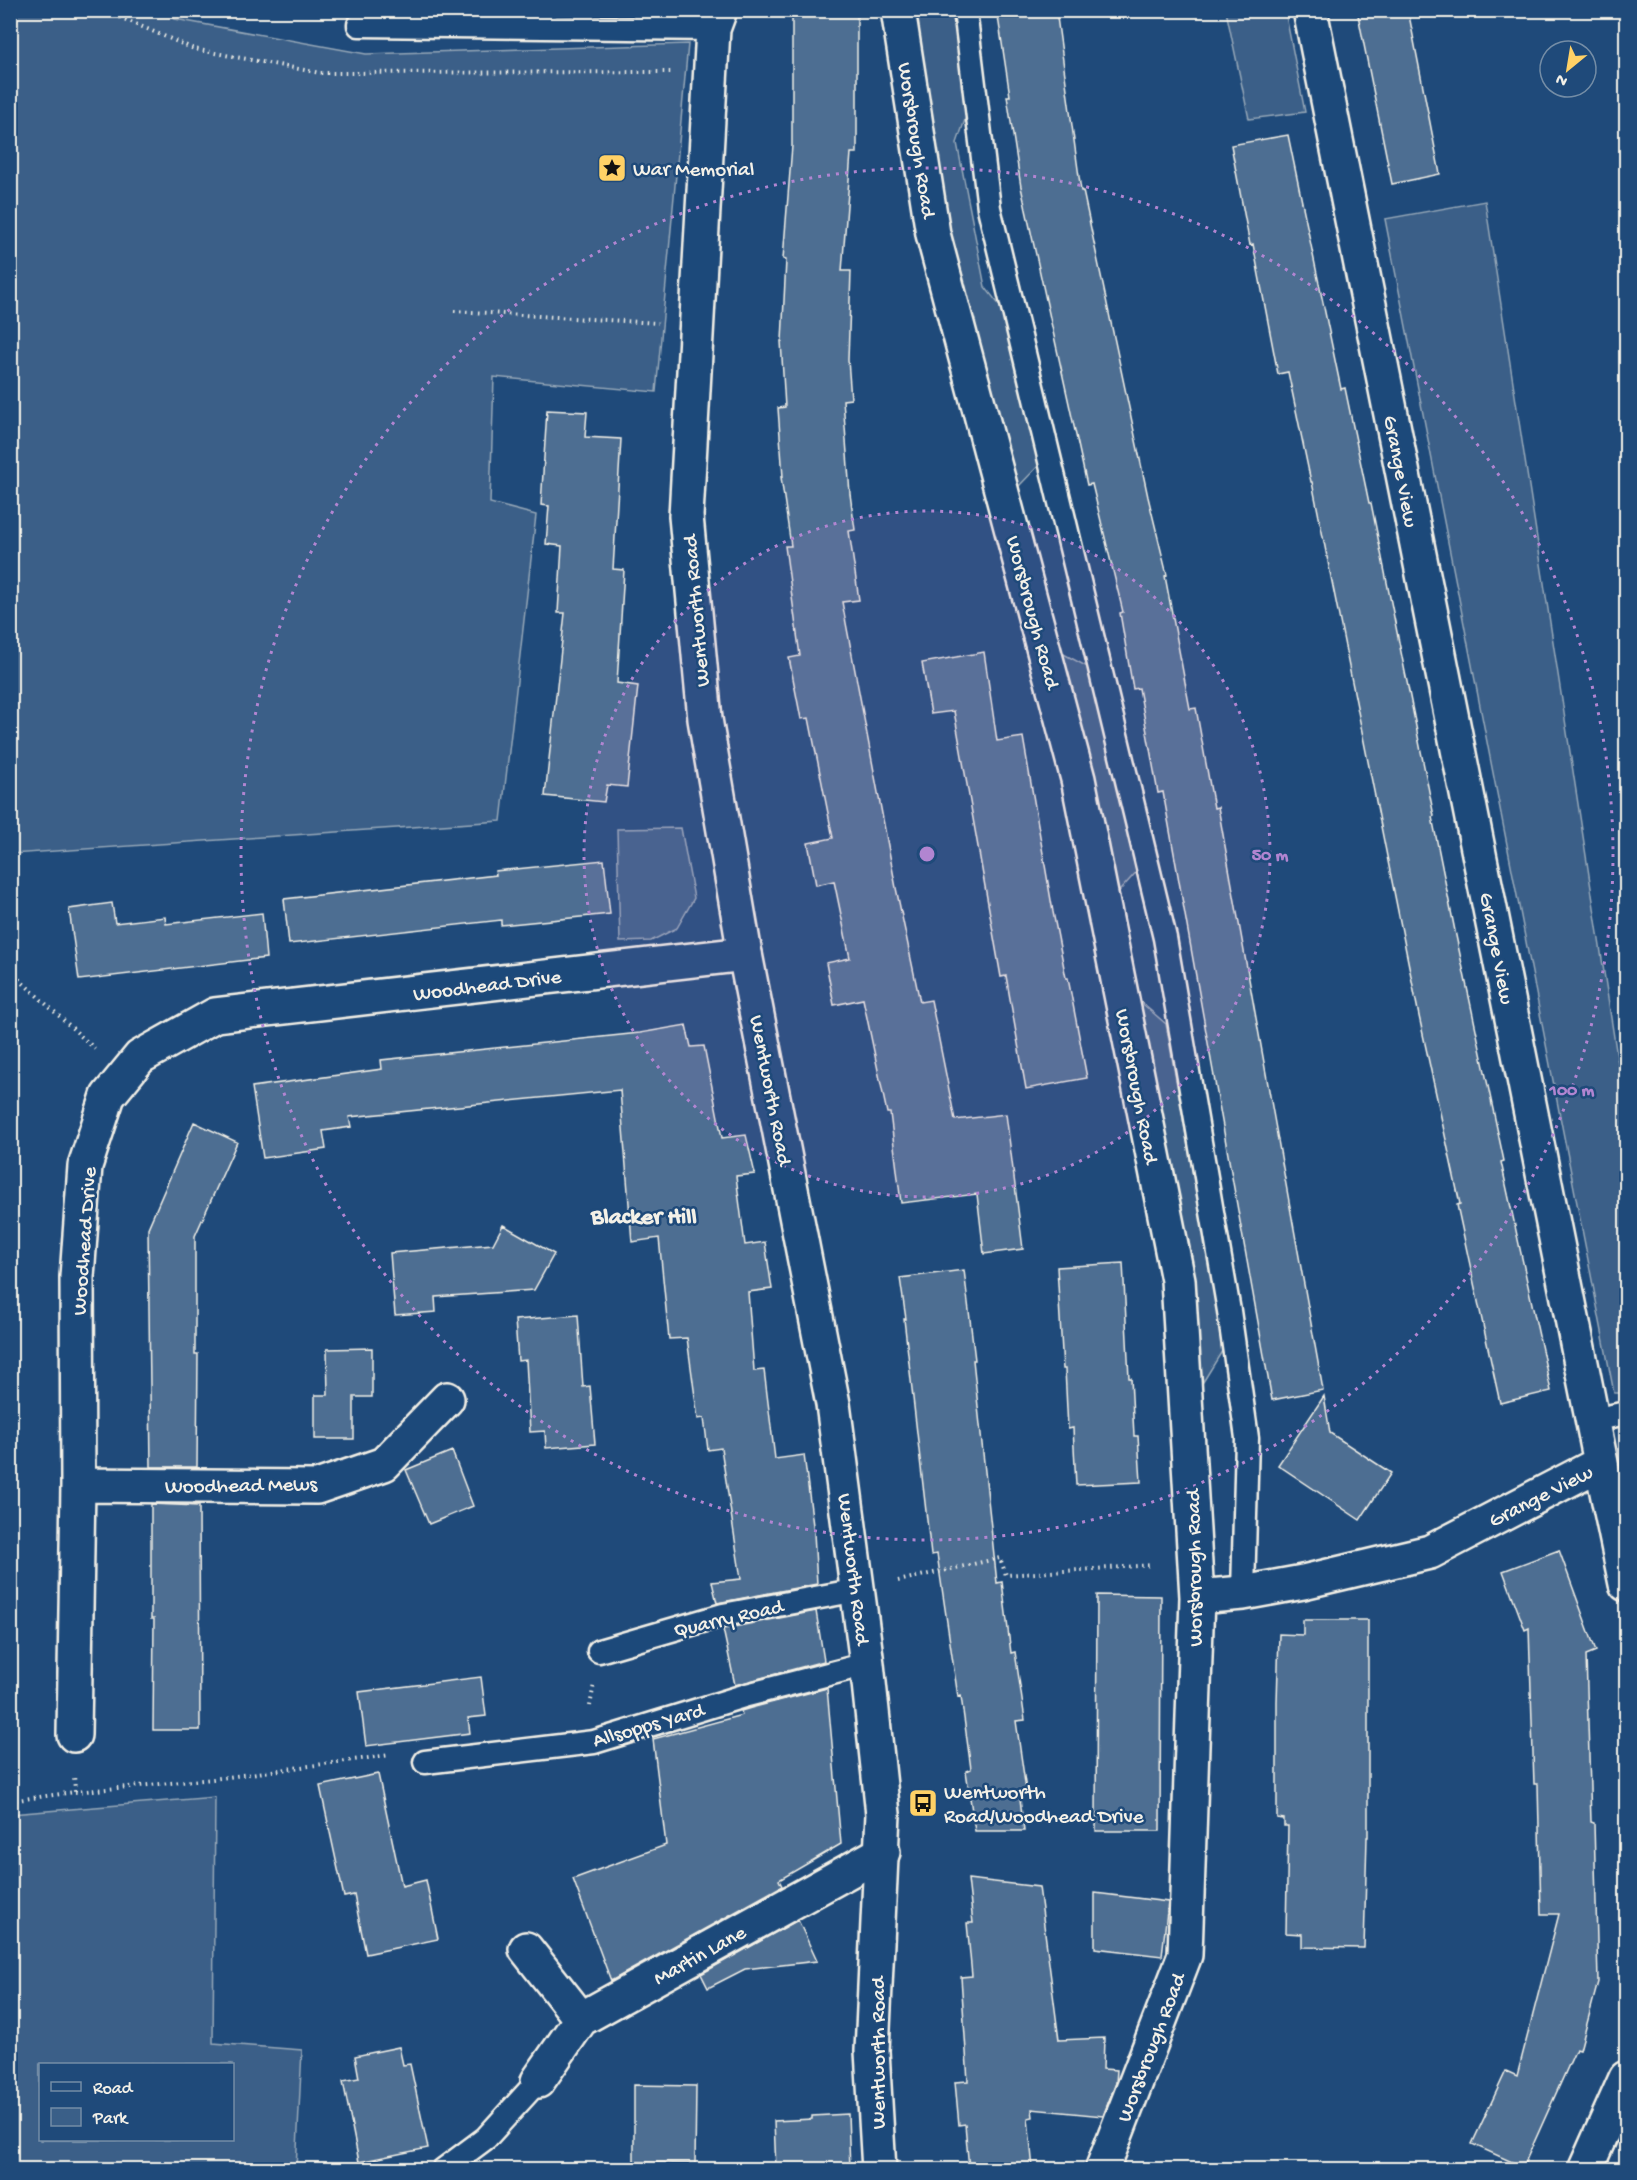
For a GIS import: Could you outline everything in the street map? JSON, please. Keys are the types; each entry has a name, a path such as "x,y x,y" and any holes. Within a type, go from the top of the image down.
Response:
{"street":[{"name":"Worsbrough Road","path":"898,10 933,234 1078,779 1178,1280 1197,1597 1185,1955 1102,2169"},
{"name":"Grange View","path":"1197,1597 1243,1593 1303,1582 1430,1552 1600,1463 1310,10"},
{"name":"Wentworth Road","path":"717,20 686,516 705,719 745,954 833,1404 867,1664 883,1814 872,2051 879,2169"},
{"name":"Woodhead Drive","path":"74,1735 78,1485 77,1277 85,1166 108,1096 140,1058 215,1015 745,954"},
{"name":"Woodhead Mews","path":"78,1485 317,1487 384,1464 447,1399"},
{"path":"1600,1463 1626,1584"},
{"name":"Martin Lane","path":"538,2081 581,2019 883,1852"},
{"path":"526,1950 581,2019"},
{"path":"1585,2169 1626,2078"}],"lane":[{"path":"965,10 989,207 1166,938 1229,1311 1247,1438 1243,1593"},
{"path":"359,25 717,20"},
{"path":"1593,1420 1626,1413"},
{"name":"Quarry Road","path":"599,1651 723,1615 858,1590"},
{"name":"Allsopps Yard","path":"425,1762 594,1742 747,1695 867,1664"},
{"path":"443,2169 486,2138 538,2081"}],"path":[{"path":"454,311 662,323 697,328"},
{"path":"10,971 125,1076"},
{"path":"858,1590 1000,1558 1006,1575 1196,1561"},
{"path":"74,1735 75,1792"},
{"path":"10,1802 75,1792 213,1779 319,1764"}],"green space":[{"path":"11,10 163,11 175,19 366,54 688,44 656,392 494,377 490,503 536,515 501,821 11,854"},
{"path":"913,11 952,11 960,24 969,108 957,143 985,287 1005,312 1042,462 1017,488 944,235"},
{"path":"1226,11 1285,11 1305,112 1249,119"},
{"path":"1485,201 1626,1115 1626,1393 1614,1393 1385,219"},
{"path":"1060,652 1095,671 1140,868 1112,899 1080,722"},
{"path":"681,828 694,898 677,928 651,941 620,942 617,829"},
{"path":"1130,993 1166,1024 1224,1348 1203,1382 1177,1201"},
{"path":"215,1797 213,2043 302,2050 296,2169 11,2169 11,1814"}],"building":[{"path":"997,10 1056,10 1081,191 1083,191 1148,497 1167,575 1165,576 1190,709 1196,708 1214,808 1218,807 1323,1390 1272,1400 1163,792 1158,793 1139,688 1133,689 1120,613 1123,612 1092,484 1087,485 1021,187"},
{"path":"1357,10 1408,10 1440,174 1392,184"},
{"path":"792,12 857,12 857,153 851,153 842,271 851,271 848,360 851,399 843,400 855,530 849,531 859,600 842,602 920,1002 931,1000 955,1120 1006,1114 1023,1249 984,1254 977,1194 901,1203 890,1113 887,1113 863,999 834,1005 826,963 850,958 834,881 816,885 808,843 833,838 809,718 801,719 789,658 800,656 785,546 791,546 781,477 783,477 778,408 785,407 781,341 786,260 783,259 792,146"},
{"path":"1288,135 1341,389 1345,388 1369,503 1371,503 1455,931 1504,1161 1501,1162 1551,1391 1500,1403 1457,1205 1460,1204 1419,1016 1312,482 1288,372 1278,374 1231,145"},
{"path":"547,410 587,412 585,437 621,439 613,569 624,570 617,683 638,686 627,787 607,785 604,802 545,796 565,613 558,613 562,546 546,544 549,506 541,505"},
{"path":"984,652 997,741 1023,737 1053,912 1087,1078 1026,1089 1006,976 1001,977 954,711 931,714 922,663"},
{"path":"604,860 610,914 501,925 501,920 289,944 284,899 496,875 495,871"},
{"path":"112,903 115,923 165,917 166,924 262,913 266,958 79,980 69,909"},
{"path":"686,1025 691,1047 704,1046 722,1138 746,1135 755,1174 736,1176 745,1245 765,1242 772,1289 748,1292 754,1371 764,1370 775,1459 804,1455 814,1533 817,1584 717,1603 712,1582 741,1579 721,1448 708,1450 704,1418 698,1419 687,1338 669,1339 659,1238 632,1242 620,1090 349,1117 351,1127 323,1131 326,1149 263,1158 252,1087 382,1069 381,1060 640,1033"},
{"path":"194,1122 237,1142 195,1236 195,1354 198,1354 197,1467 151,1467 148,1228"},
{"path":"503,1225 554,1254 534,1290 435,1297 436,1312 395,1315 390,1253 493,1244"},
{"path":"1123,1263 1129,1378 1131,1378 1134,1436 1138,1436 1141,1482 1076,1485 1073,1428 1068,1429 1057,1267"},
{"path":"964,1270 997,1583 1002,1582 1011,1653 1015,1652 1025,1720 1016,1721 1026,1790 1019,1791 1024,1831 975,1831 966,1771 971,1769 961,1696 958,1697 937,1554 931,1555 904,1319 906,1319 900,1278"},
{"path":"578,1315 583,1387 590,1386 595,1444 546,1448 545,1431 530,1432 526,1360 518,1361 515,1320"},
{"path":"372,1348 372,1397 354,1397 354,1439 315,1439 315,1395 328,1395 327,1349"},
{"path":"1324,1396 1330,1433 1391,1473 1360,1520 1278,1465"},
{"path":"452,1451 473,1506 429,1524 406,1470"},
{"path":"151,1504 199,1506 200,1730 153,1730 154,1619 151,1619"},
{"path":"1559,1550 1596,1651 1586,1655 1591,1822 1594,1823 1598,1982 1580,2050 1576,2049 1523,2167 1472,2144 1506,2071 1517,2076 1559,1914 1541,1914 1538,1784 1534,1784 1529,1628 1525,1630 1503,1571"},
{"path":"1097,1595 1161,1596 1160,1831 1096,1831"},
{"path":"816,1611 824,1661 735,1685 723,1629"},
{"path":"1303,1620 1368,1620 1368,1837 1364,1948 1302,1947 1302,1934 1286,1933 1288,1826 1284,1826 1284,1819 1277,1818 1279,1634 1303,1635"},
{"path":"481,1677 486,1716 468,1718 470,1733 366,1746 359,1692"},
{"path":"827,1688 841,1844 779,1880 782,1886 611,1981 573,1879 666,1845 653,1739 742,1715 741,1711 751,1708"},
{"path":"378,1774 402,1886 426,1880 438,1939 366,1954 354,1895 344,1897 320,1786"},
{"path":"968,1879 1039,1887 1059,2040 1104,2038 1103,2069 1117,2070 1116,2083 1103,2116 1032,2109 1033,2117 1028,2118 1033,2169 969,2169 965,2124 959,2125 955,2082 968,2081 961,1977 972,1976 967,1923 973,1923"},
{"path":"1095,1893 1168,1902 1162,1956 1095,1948"},
{"path":"798,1920 817,1961 745,1969 708,1988 701,1974"},
{"path":"399,2047 403,2065 410,2064 428,2148 359,2162 343,2081 359,2078 355,2056"},
{"path":"634,2085 696,2086 695,2164 634,2162"},
{"path":"848,2114 850,2169 776,2169 774,2121"}],"place":[{"name":"War Memorial","path":"612,168"},
{"name":"Wentworth Road/Woodhead Drive","path":"923,1803"}],"district":[{"name":"Blacker Hill","path":"644,1215"}]}
